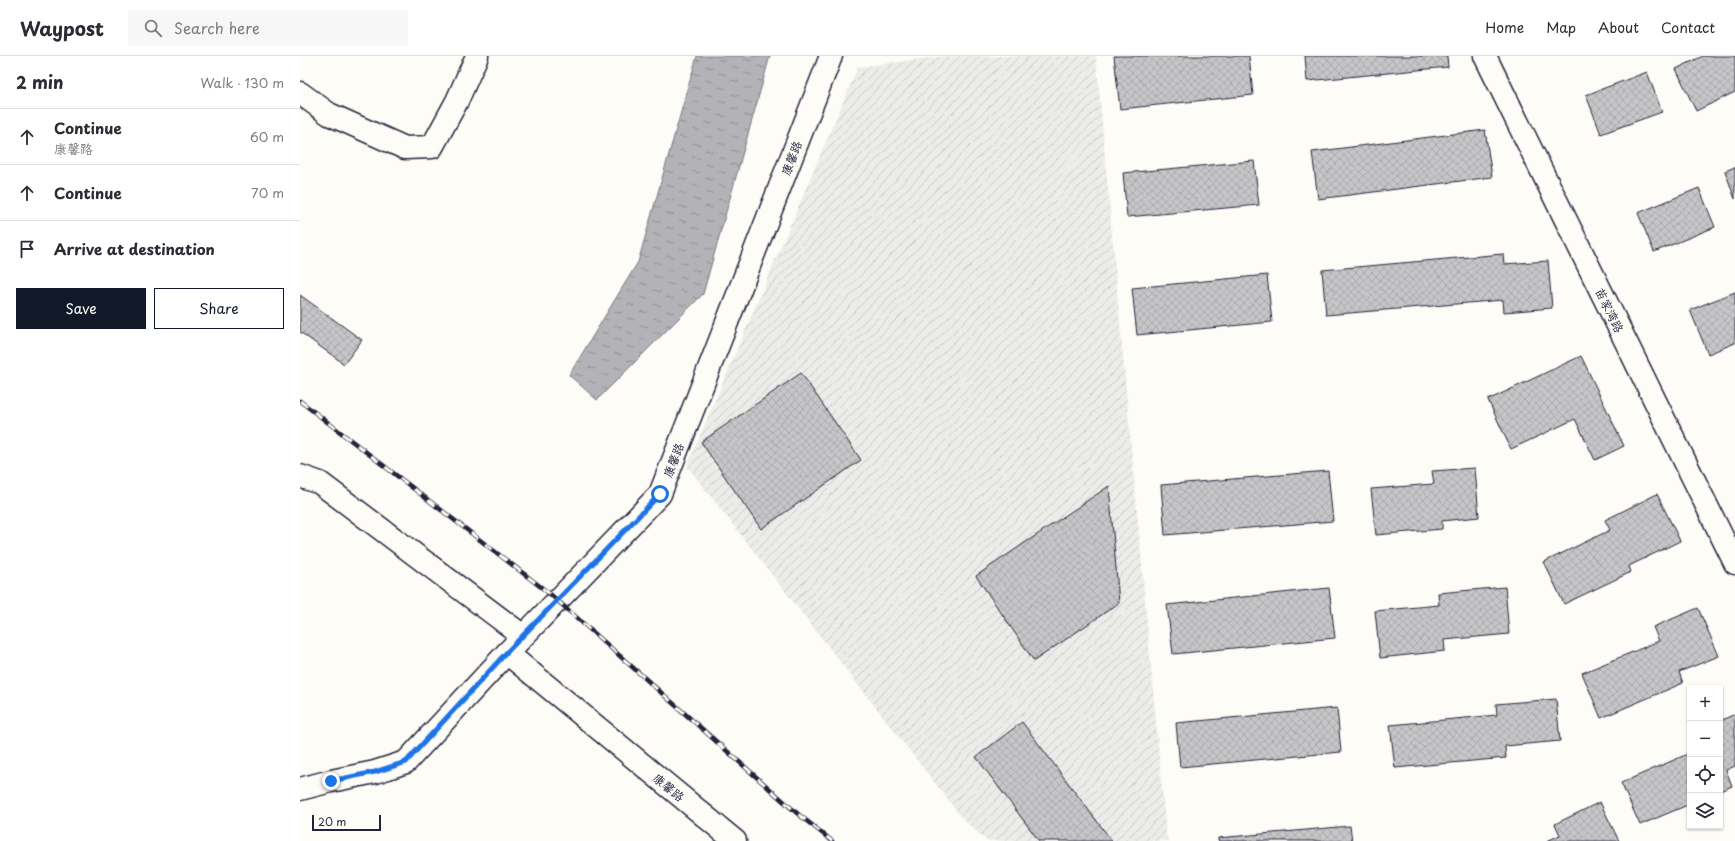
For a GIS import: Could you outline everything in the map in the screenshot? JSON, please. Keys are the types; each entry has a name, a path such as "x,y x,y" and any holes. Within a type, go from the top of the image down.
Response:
{"street":[{"path":"300,93 329,114 405,148 432,147 457,101 477,56"},
{"name":"康馨路","path":"735,841 506,653 660,494 831,56"},
{"name":"苗家湾路","path":"1485,56 1735,563"},
{"path":"300,476 320,482 522,636"},
{"path":"300,789 375,772 406,762 506,653"}],"shaded area":[{"path":"945,56 1096,56 1166,834 1168,841 987,841 963,819 687,466 858,67"}],"water":[{"path":"697,56 770,56 703,294 597,400 569,375 638,262"}],"building":[{"path":"1114,56 1249,56 1253,95 1120,109"},
{"path":"1305,56 1447,56 1448,67 1307,81"},
{"path":"1703,56 1735,56 1735,92 1696,111 1676,69"},
{"path":"1647,72 1662,112 1601,134 1586,95"},
{"path":"1485,130 1492,177 1318,199 1312,152"},
{"path":"1254,161 1259,205 1127,217 1123,173"},
{"path":"1735,167 1735,199 1725,171"},
{"path":"1699,188 1715,227 1654,252 1638,213"},
{"path":"1503,254 1504,264 1548,261 1552,308 1504,312 1503,300 1326,315 1322,270"},
{"path":"1267,275 1272,322 1137,335 1132,288"},
{"path":"1735,292 1735,343 1708,354 1690,310"},
{"path":"300,295 362,340 344,364 300,332"},
{"path":"1581,356 1624,446 1595,460 1575,419 1511,449 1488,400"},
{"path":"801,373 861,460 761,529 701,442"},
{"path":"1475,468 1479,517 1442,521 1442,529 1376,535 1371,489 1434,484 1432,471"},
{"path":"1328,471 1333,521 1165,535 1161,485"},
{"path":"1109,486 1119,603 1034,661 976,576"},
{"path":"1657,494 1680,541 1629,566 1631,572 1564,604 1544,562 1610,530 1605,520"},
{"path":"1505,587 1509,634 1444,640 1445,651 1380,658 1375,611 1439,605 1438,593"},
{"path":"1329,588 1335,638 1173,654 1167,605"},
{"path":"1698,608 1719,656 1679,672 1683,683 1601,718 1582,673 1659,641 1653,627"},
{"path":"1556,699 1560,741 1505,746 1506,758 1395,768 1390,725 1497,715 1496,704"},
{"path":"1337,708 1341,752 1180,767 1176,723"},
{"path":"1735,714 1735,766 1726,770 1732,786 1723,790 1723,721 1723,720"},
{"path":"1022,722 1112,841 1039,841 976,757"},
{"path":"1687,754 1687,805 1640,825 1621,783"},
{"path":"1600,802 1619,841 1547,841 1560,835 1555,824"},
{"path":"1350,826 1352,841 1218,841 1218,838"}],"railway":[{"path":"300,401 550,594 798,814 832,841"}],"route":[{"path":"331,781 375,772 406,762 506,653 660,494"}]}
